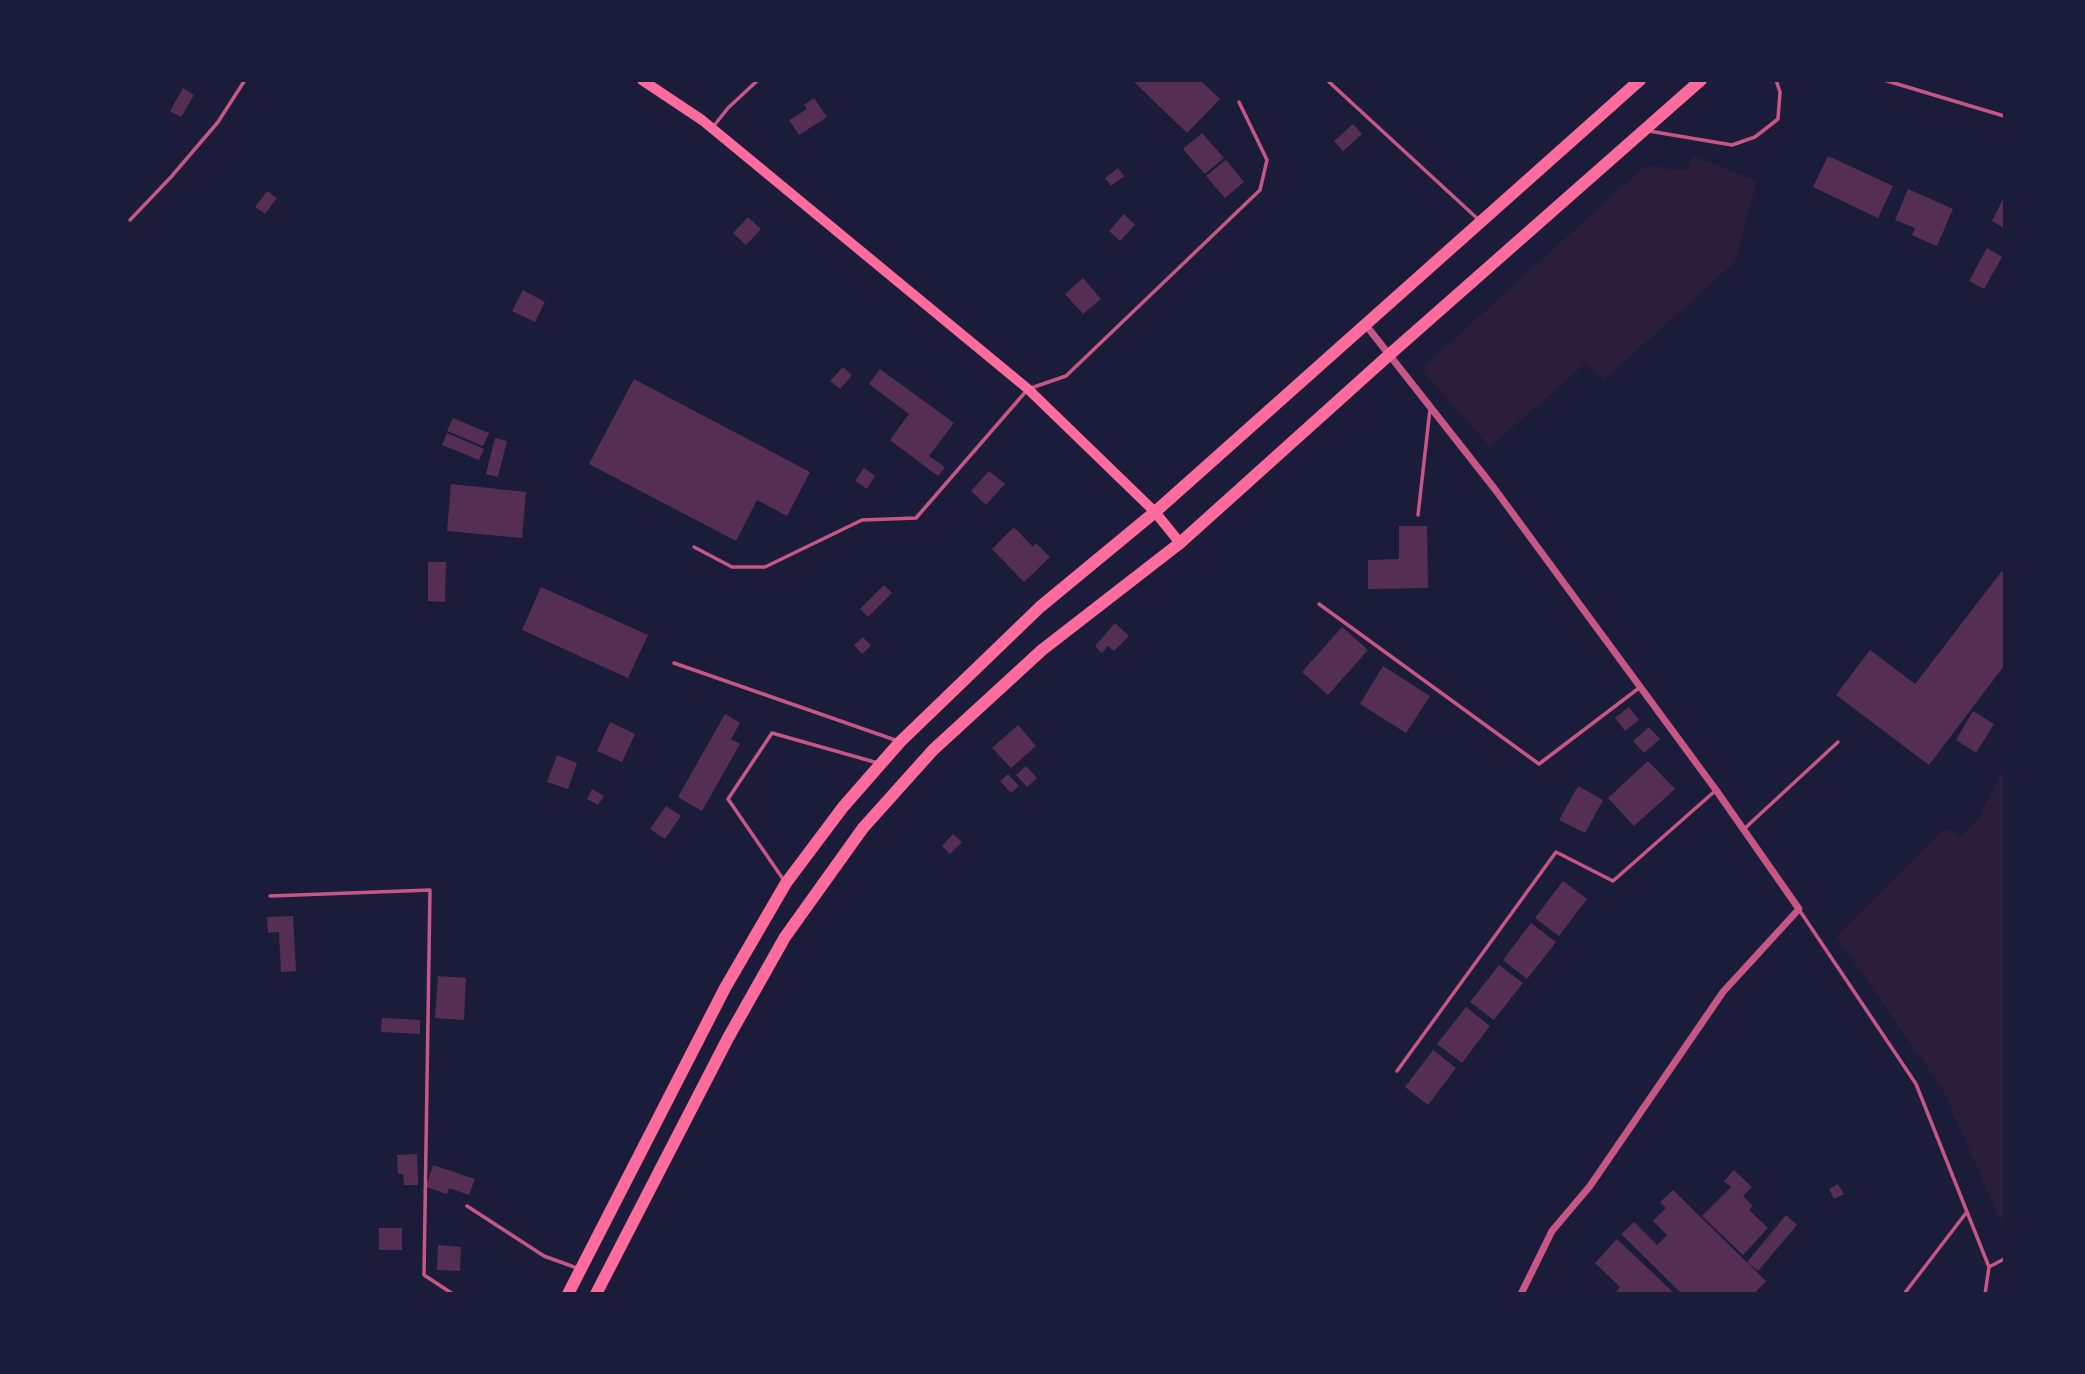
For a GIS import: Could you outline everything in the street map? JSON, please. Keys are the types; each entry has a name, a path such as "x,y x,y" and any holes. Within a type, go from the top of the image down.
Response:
{"main road":[{"path":"642,80 712,128 1028,390 1155,512 1180,543"},
{"path":"568,1293 725,988 786,883 880,763 1040,607 1155,512 1640,80"},
{"path":"596,1293 728,1038 779,948 863,828 933,750 1042,650 1180,543 1701,80"}],"street":[{"path":"1365,324 1494,488 1716,790 1799,909 1723,992 1590,1186 1552,1231 1521,1293"}],"lane":[{"path":"130,220 218,122 245,80"},
{"path":"712,128 728,108 758,80"},
{"path":"1326,80 1480,222"},
{"path":"1644,130 1731,145 1755,136 1778,119 1780,92 1776,80"},
{"path":"1884,80 2004,116"},
{"path":"694,547 732,567 765,567 862,520 916,517 1028,390 1066,376 1260,190 1267,160 1239,102"},
{"path":"1418,515 1430,407"},
{"path":"1319,604 1539,764 1641,687"},
{"path":"674,663 901,742"},
{"path":"786,883 728,799 772,733 880,763"},
{"path":"1744,829 1838,742"},
{"path":"1396,1071 1556,852 1613,881 1716,790"},
{"path":"270,896 430,890 424,1275 453,1293"},
{"path":"1799,909 1916,1084 1989,1268 1985,1293"},
{"path":"467,1206 544,1256 580,1269"},
{"path":"1904,1293 1966,1213"},
{"path":"1989,1268 2004,1259"}],"shaded area":[{"path":"1693,156 1757,181 1735,262 1604,380 1586,363 1490,447 1421,369 1645,166 1687,170"},
{"path":"2004,767 2004,1229 1943,1090 1836,936 1945,828 1962,836 1981,815"}],"building":[{"path":"1132,80 1200,80 1220,99 1187,133"},
{"path":"183,88 194,95 181,117 170,111"},
{"path":"814,98 827,117 799,135 789,120 807,109 804,105"},
{"path":"1353,124 1362,134 1343,151 1334,141"},
{"path":"1202,133 1224,158 1205,174 1183,149"},
{"path":"1828,156 1893,186 1878,218 1813,187"},
{"path":"1226,160 1244,182 1225,198 1206,176"},
{"path":"1118,168 1124,176 1111,186 1105,178"},
{"path":"1908,189 1953,209 1937,246 1912,235 1915,228 1895,220"},
{"path":"267,191 277,198 265,214 255,207"},
{"path":"2004,197 2004,228 1992,221"},
{"path":"1124,214 1135,225 1120,241 1109,231"},
{"path":"748,217 761,229 746,245 733,233"},
{"path":"1987,248 2002,257 1984,289 1969,281"},
{"path":"1083,278 1101,299 1083,314 1065,294"},
{"path":"523,290 545,302 535,322 512,311"},
{"path":"843,367 852,375 840,389 830,381"},
{"path":"880,369 954,423 929,456 945,467 938,476 890,440 909,414 869,384"},
{"path":"634,379 810,472 787,516 757,500 736,541 589,464"},
{"path":"453,418 489,433 483,446 447,431"},
{"path":"447,433 484,449 479,460 442,445"},
{"path":"495,438 507,441 498,477 486,474"},
{"path":"864,468 875,476 867,489 855,481"},
{"path":"989,471 1005,484 986,505 971,491"},
{"path":"451,484 526,492 522,538 447,531"},
{"path":"1399,526 1427,526 1428,588 1368,589 1368,560 1399,559"},
{"path":"1014,527 1033,547 1036,543 1050,557 1024,582 992,549"},
{"path":"428,562 446,562 445,602 428,601"},
{"path":"2002,571 2004,666 1929,765 1836,695 1870,650 1915,684"},
{"path":"884,585 892,593 868,617 860,609"},
{"path":"541,587 648,635 628,678 522,630"},
{"path":"1115,623 1129,636 1114,651 1108,646 1102,653 1095,646"},
{"path":"1342,627 1368,650 1328,695 1302,672"},
{"path":"863,637 871,646 862,654 854,645"},
{"path":"1383,666 1430,696 1406,733 1360,704"},
{"path":"1629,707 1639,720 1625,731 1615,718"},
{"path":"1973,711 1994,724 1976,753 1956,740"},
{"path":"725,714 740,723 731,739 740,744 702,811 678,797"},
{"path":"610,722 635,734 622,762 597,751"},
{"path":"1018,725 1036,746 1011,768 992,748"},
{"path":"1649,727 1660,739 1644,753 1633,741"},
{"path":"557,755 577,763 568,789 547,782"},
{"path":"1648,761 1675,789 1634,826 1608,798"},
{"path":"1026,766 1037,778 1027,787 1016,775"},
{"path":"1008,774 1019,786 1011,793 1000,781"},
{"path":"1578,786 1603,800 1585,833 1559,820"},
{"path":"592,789 604,796 598,805 587,799"},
{"path":"666,806 681,816 665,839 650,829"},
{"path":"953,834 962,842 950,854 942,846"},
{"path":"1563,881 1587,899 1559,936 1535,918"},
{"path":"293,916 296,971 281,972 279,932 268,933 267,917"},
{"path":"1531,923 1556,942 1527,979 1503,960"},
{"path":"1499,965 1523,983 1494,1020 1470,1002"},
{"path":"438,976 466,978 464,1020 435,1018"},
{"path":"1466,1007 1490,1026 1462,1063 1437,1044"},
{"path":"382,1018 420,1020 420,1034 381,1032"},
{"path":"1433,1050 1456,1068 1428,1105 1405,1087"},
{"path":"417,1154 418,1185 404,1185 403,1174 398,1174 397,1155"},
{"path":"433,1165 475,1179 469,1195 449,1188 447,1194 426,1187"},
{"path":"1734,1170 1752,1187 1743,1196 1753,1206 1749,1210 1768,1228 1743,1255 1702,1216 1731,1187 1724,1181"},
{"path":"1838,1184 1844,1194 1834,1199 1829,1189"},
{"path":"1673,1190 1766,1281 1754,1294 1682,1294 1621,1234 1634,1222 1657,1245 1667,1235 1653,1221 1666,1208 1660,1202"},
{"path":"1786,1215 1797,1225 1758,1271 1747,1262"},
{"path":"379,1228 402,1228 402,1250 379,1250"},
{"path":"1617,1239 1675,1294 1614,1294 1620,1287 1595,1263"},
{"path":"438,1245 461,1247 460,1271 437,1270"}]}
